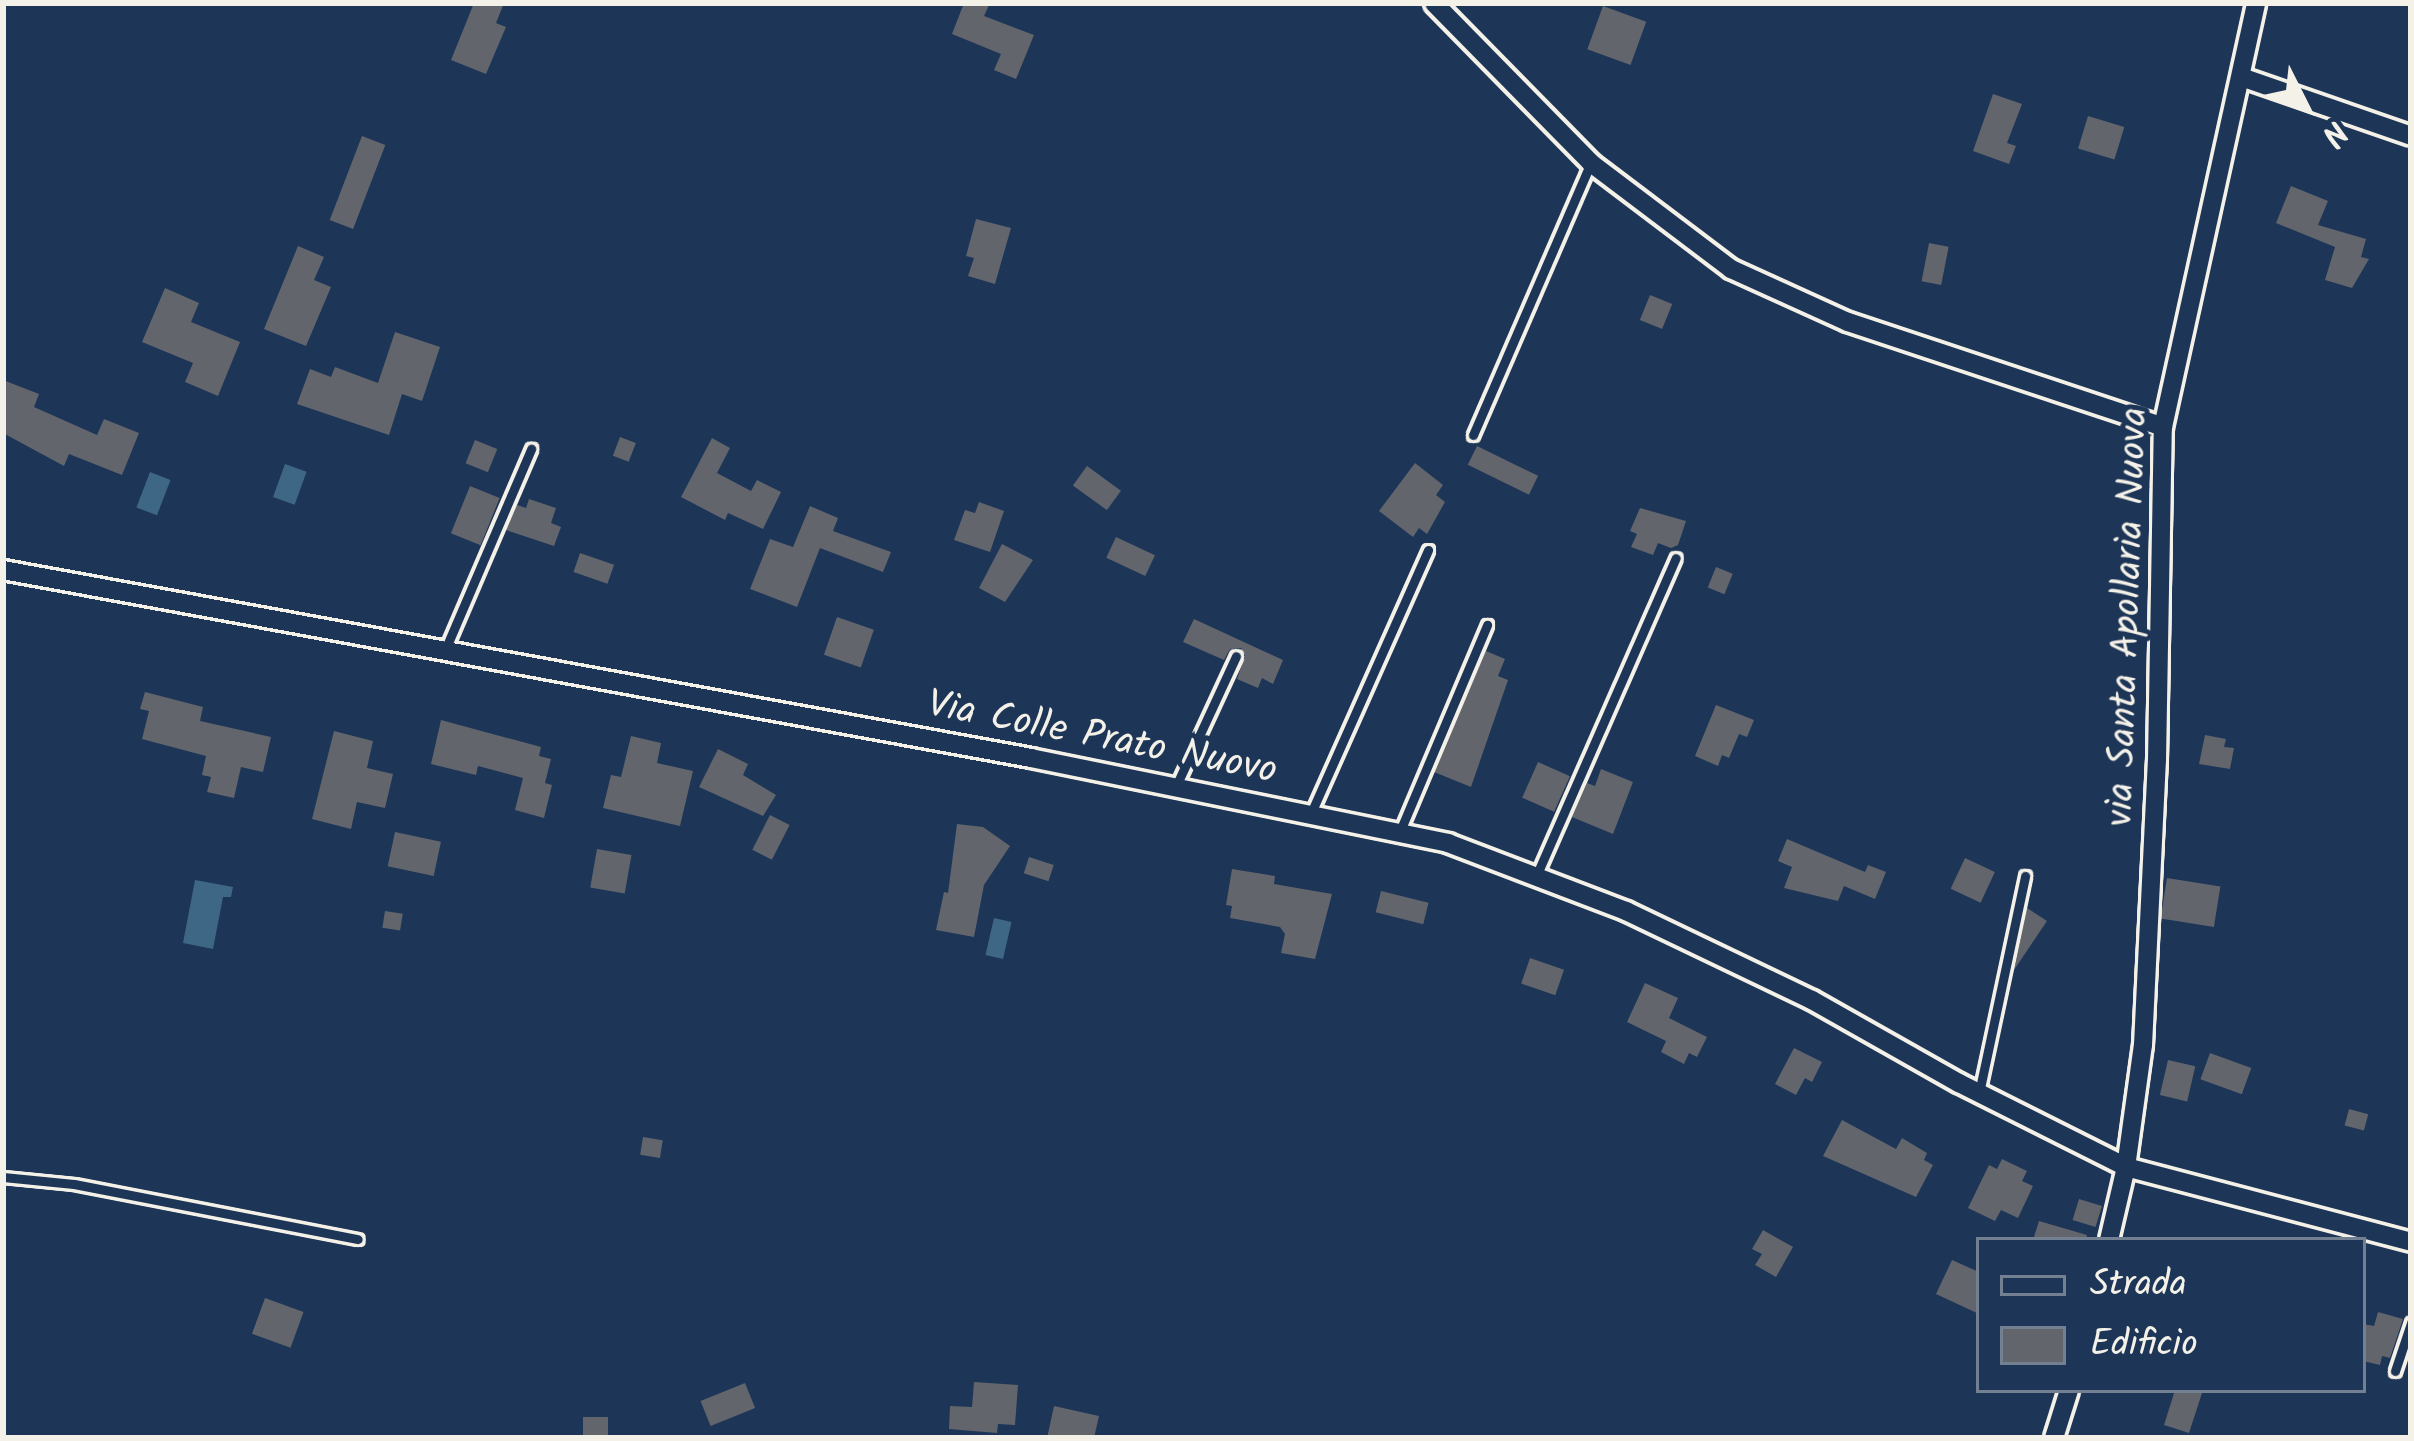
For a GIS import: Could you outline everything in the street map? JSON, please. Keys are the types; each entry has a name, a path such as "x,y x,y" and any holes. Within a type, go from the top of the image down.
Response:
{"street":[{"path":"1434,3 1591,163 1683,236 1781,296 2163,427"},
{"name":"via Santa Apollaria Nuova","path":"2110,1237 2126,1167 2146,974 2163,427 2255,3"},
{"path":"2242,77 2411,136"},
{"name":"Via Colle Prato Nuovo","path":"3,570 1400,831 1537,874 1812,1000 1978,1093 2126,1167 2411,1242"},
{"path":"2054,1438 2068,1393"}],"lane":[{"path":"1473,435 1591,163"},
{"path":"445,650 531,449"},
{"path":"1311,813 1428,550"},
{"path":"1537,874 1676,558"},
{"path":"1400,831 1487,625"},
{"path":"1176,786 1236,656"},
{"path":"1978,1093 2025,877"},
{"path":"3,1177 74,1184 358,1238"},
{"path":"2395,1371 2411,1323"}],"water":[{"path":"285,464 307,472 295,505 273,497"},
{"path":"150,472 171,480 157,515 136,507"},
{"path":"195,880 233,887 231,897 223,897 213,949 183,943"},
{"path":"994,918 1012,922 1003,959 985,955"}],"building":[{"path":"474,3 504,3 496,23 506,27 486,74 451,60"},
{"path":"964,3 990,3 984,16 1034,35 1016,79 994,70 1001,54 952,34"},
{"path":"1603,6 1646,22 1630,65 1587,49"},
{"path":"1993,94 2022,104 2007,143 2016,146 2009,164 1973,151"},
{"path":"2088,116 2124,127 2114,160 2078,149"},
{"path":"362,136 385,145 353,229 330,220"},
{"path":"2291,186 2328,201 2318,225 2366,239 2361,257 2369,259 2352,288 2325,280 2335,247 2276,223"},
{"path":"976,219 1011,228 995,284 968,276 974,258 966,256"},
{"path":"1929,243 1949,247 1941,285 1922,281"},
{"path":"298,246 324,257 314,280 331,287 306,346 264,329"},
{"path":"165,288 199,303 191,322 240,342 218,396 185,382 193,363 142,342"},
{"path":"1650,295 1672,304 1662,329 1640,320"},
{"path":"395,332 440,347 422,401 402,394 389,435 297,404 310,369 331,377 335,367 378,383"},
{"path":"3,380 39,394 34,407 97,435 104,419 139,433 122,475 69,454 64,466 3,433"},
{"path":"620,437 636,443 629,462 613,456"},
{"path":"712,438 730,448 717,473 751,491 757,480 781,492 763,529 728,513 725,520 681,497"},
{"path":"475,440 497,449 488,472 466,463"},
{"path":"1477,446 1538,476 1529,495 1468,465"},
{"path":"1415,463 1443,485 1436,495 1445,502 1427,534 1419,528 1413,537 1379,511"},
{"path":"1087,466 1121,491 1107,510 1073,485"},
{"path":"470,486 500,498 481,545 451,533"},
{"path":"529,499 556,508 551,523 561,527 554,546 506,530 517,505 526,508"},
{"path":"979,502 1004,511 990,552 954,540 965,510 975,513"},
{"path":"810,506 838,518 833,531 891,552 883,572 820,548 797,607 750,589 770,539 793,547"},
{"path":"1640,508 1686,521 1678,545 1671,548 1658,543 1653,555 1631,547 1637,534 1630,531"},
{"path":"1116,537 1155,555 1145,576 1106,558"},
{"path":"1002,544 1033,560 1005,602 979,588"},
{"path":"580,553 614,565 608,584 573,572"},
{"path":"1716,567 1733,574 1724,594 1708,587"},
{"path":"837,617 874,630 861,668 824,655"},
{"path":"1194,619 1283,660 1273,684 1262,678 1258,688 1237,679 1245,656 1241,648 1230,649 1224,660 1183,642"},
{"path":"1486,651 1505,659 1498,676 1508,680 1471,787 1434,772"},
{"path":"145,692 203,707 200,721 271,737 263,772 241,767 234,798 207,792 211,777 202,775 206,756 142,739 149,711 140,709"},
{"path":"1716,705 1754,720 1747,737 1739,734 1729,758 1722,755 1718,766 1695,756"},
{"path":"441,720 541,747 539,756 551,759 545,783 552,785 544,818 515,810 523,778 478,766 476,775 431,764"},
{"path":"334,731 373,741 367,768 393,774 385,808 357,802 351,829 312,819"},
{"path":"2205,735 2226,739 2224,747 2234,748 2230,769 2199,764"},
{"path":"631,736 661,743 657,763 693,771 680,826 603,808 611,775 621,777"},
{"path":"718,749 748,764 743,775 776,795 763,816 699,787"},
{"path":"1538,762 1570,776 1554,812 1522,798"},
{"path":"1601,769 1633,782 1613,834 1572,817 1587,783 1595,786"},
{"path":"770,815 790,825 772,860 752,850"},
{"path":"957,824 983,827 1010,846 984,885 974,937 936,930 944,892 948,893"},
{"path":"395,832 441,842 434,876 388,866"},
{"path":"1787,839 1865,872 1868,865 1886,872 1875,899 1844,886 1838,901 1784,888 1792,867 1778,861"},
{"path":"597,849 631,855 625,893 590,887"},
{"path":"1029,857 1054,865 1048,881 1024,873"},
{"path":"1965,858 1995,872 1981,903 1951,889"},
{"path":"1232,869 1275,876 1274,884 1332,894 1315,959 1281,953 1285,934 1280,927 1230,918 1232,906 1226,905"},
{"path":"2167,878 2220,886 2214,927 2161,918"},
{"path":"1381,891 1429,903 1423,924 1376,912"},
{"path":"2027,908 2047,921 2014,970"},
{"path":"385,911 403,914 400,931 382,928"},
{"path":"1530,958 1564,970 1555,995 1521,984"},
{"path":"1645,983 1678,998 1669,1018 1707,1037 1697,1057 1689,1053 1684,1064 1661,1052 1666,1041 1627,1022"},
{"path":"1794,1048 1822,1062 1812,1082 1805,1078 1796,1095 1775,1084"},
{"path":"2210,1053 2251,1068 2242,1094 2200,1079"},
{"path":"2168,1060 2195,1066 2187,1101 2160,1095"},
{"path":"2349,1109 2368,1114 2364,1131 2345,1125"},
{"path":"1842,1120 1896,1149 1902,1138 1927,1153 1924,1160 1933,1165 1916,1197 1823,1156"},
{"path":"643,1137 663,1140 660,1158 640,1155"},
{"path":"2002,1159 2027,1171 2022,1181 2033,1186 2018,1218 2001,1210 1995,1221 1968,1208 1989,1165 1997,1169"},
{"path":"2079,1199 2102,1206 2096,1227 2073,1220"},
{"path":"2039,1221 2087,1235 2087,1237 2034,1237"},
{"path":"1763,1230 1793,1247 1776,1277 1755,1265 1762,1254 1752,1249"},
{"path":"1952,1260 1976,1271 1976,1313 1936,1294"},
{"path":"265,1298 304,1312 291,1348 252,1334"},
{"path":"2378,1312 2403,1319 2390,1358 2382,1356 2380,1365 2366,1362 2366,1325 2374,1326"},
{"path":"974,1382 1018,1385 1015,1425 998,1424 997,1433 949,1429 950,1406 972,1407"},
{"path":"745,1383 755,1408 711,1426 700,1401"},
{"path":"2174,1393 2202,1393 2189,1433 2164,1425"},
{"path":"1054,1406 1099,1416 1094,1438 1047,1438"},
{"path":"583,1417 608,1417 608,1438 583,1438"}]}
